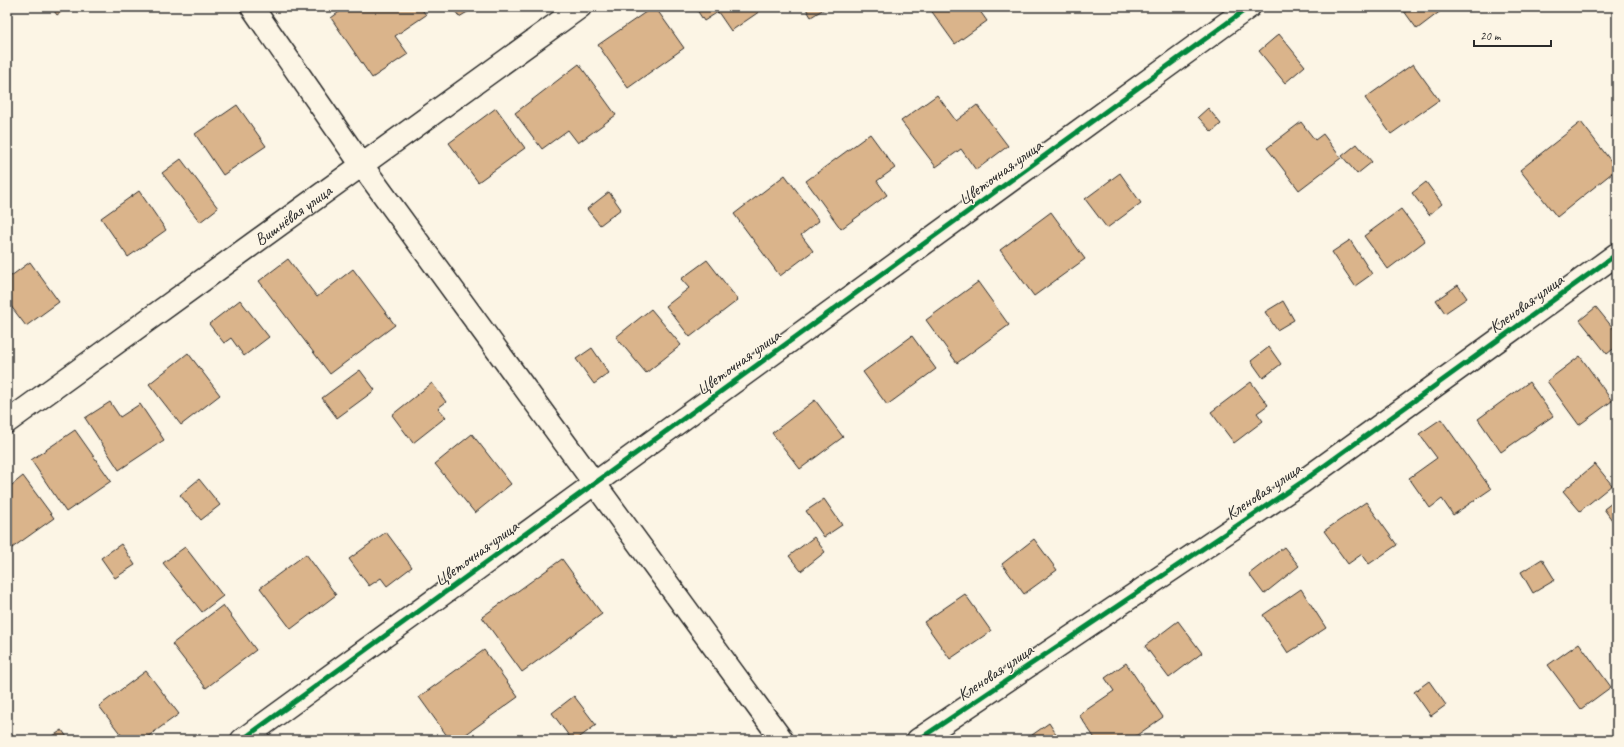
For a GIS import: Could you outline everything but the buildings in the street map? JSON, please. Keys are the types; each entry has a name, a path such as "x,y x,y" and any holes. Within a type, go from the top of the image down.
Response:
{"street":[{"path":"252,7 361,164 782,740"},
{"name":"Вишнёвая улица","path":"7,422 361,164 580,7"},
{"name":"Цветочная улица","path":"242,740 1249,7"},
{"name":"Кленовая улица","path":"918,740 1302,482 1617,254"}],"cycle path":[{"path":"242,740 1249,7"},
{"path":"918,740 1302,482 1617,254"}]}
